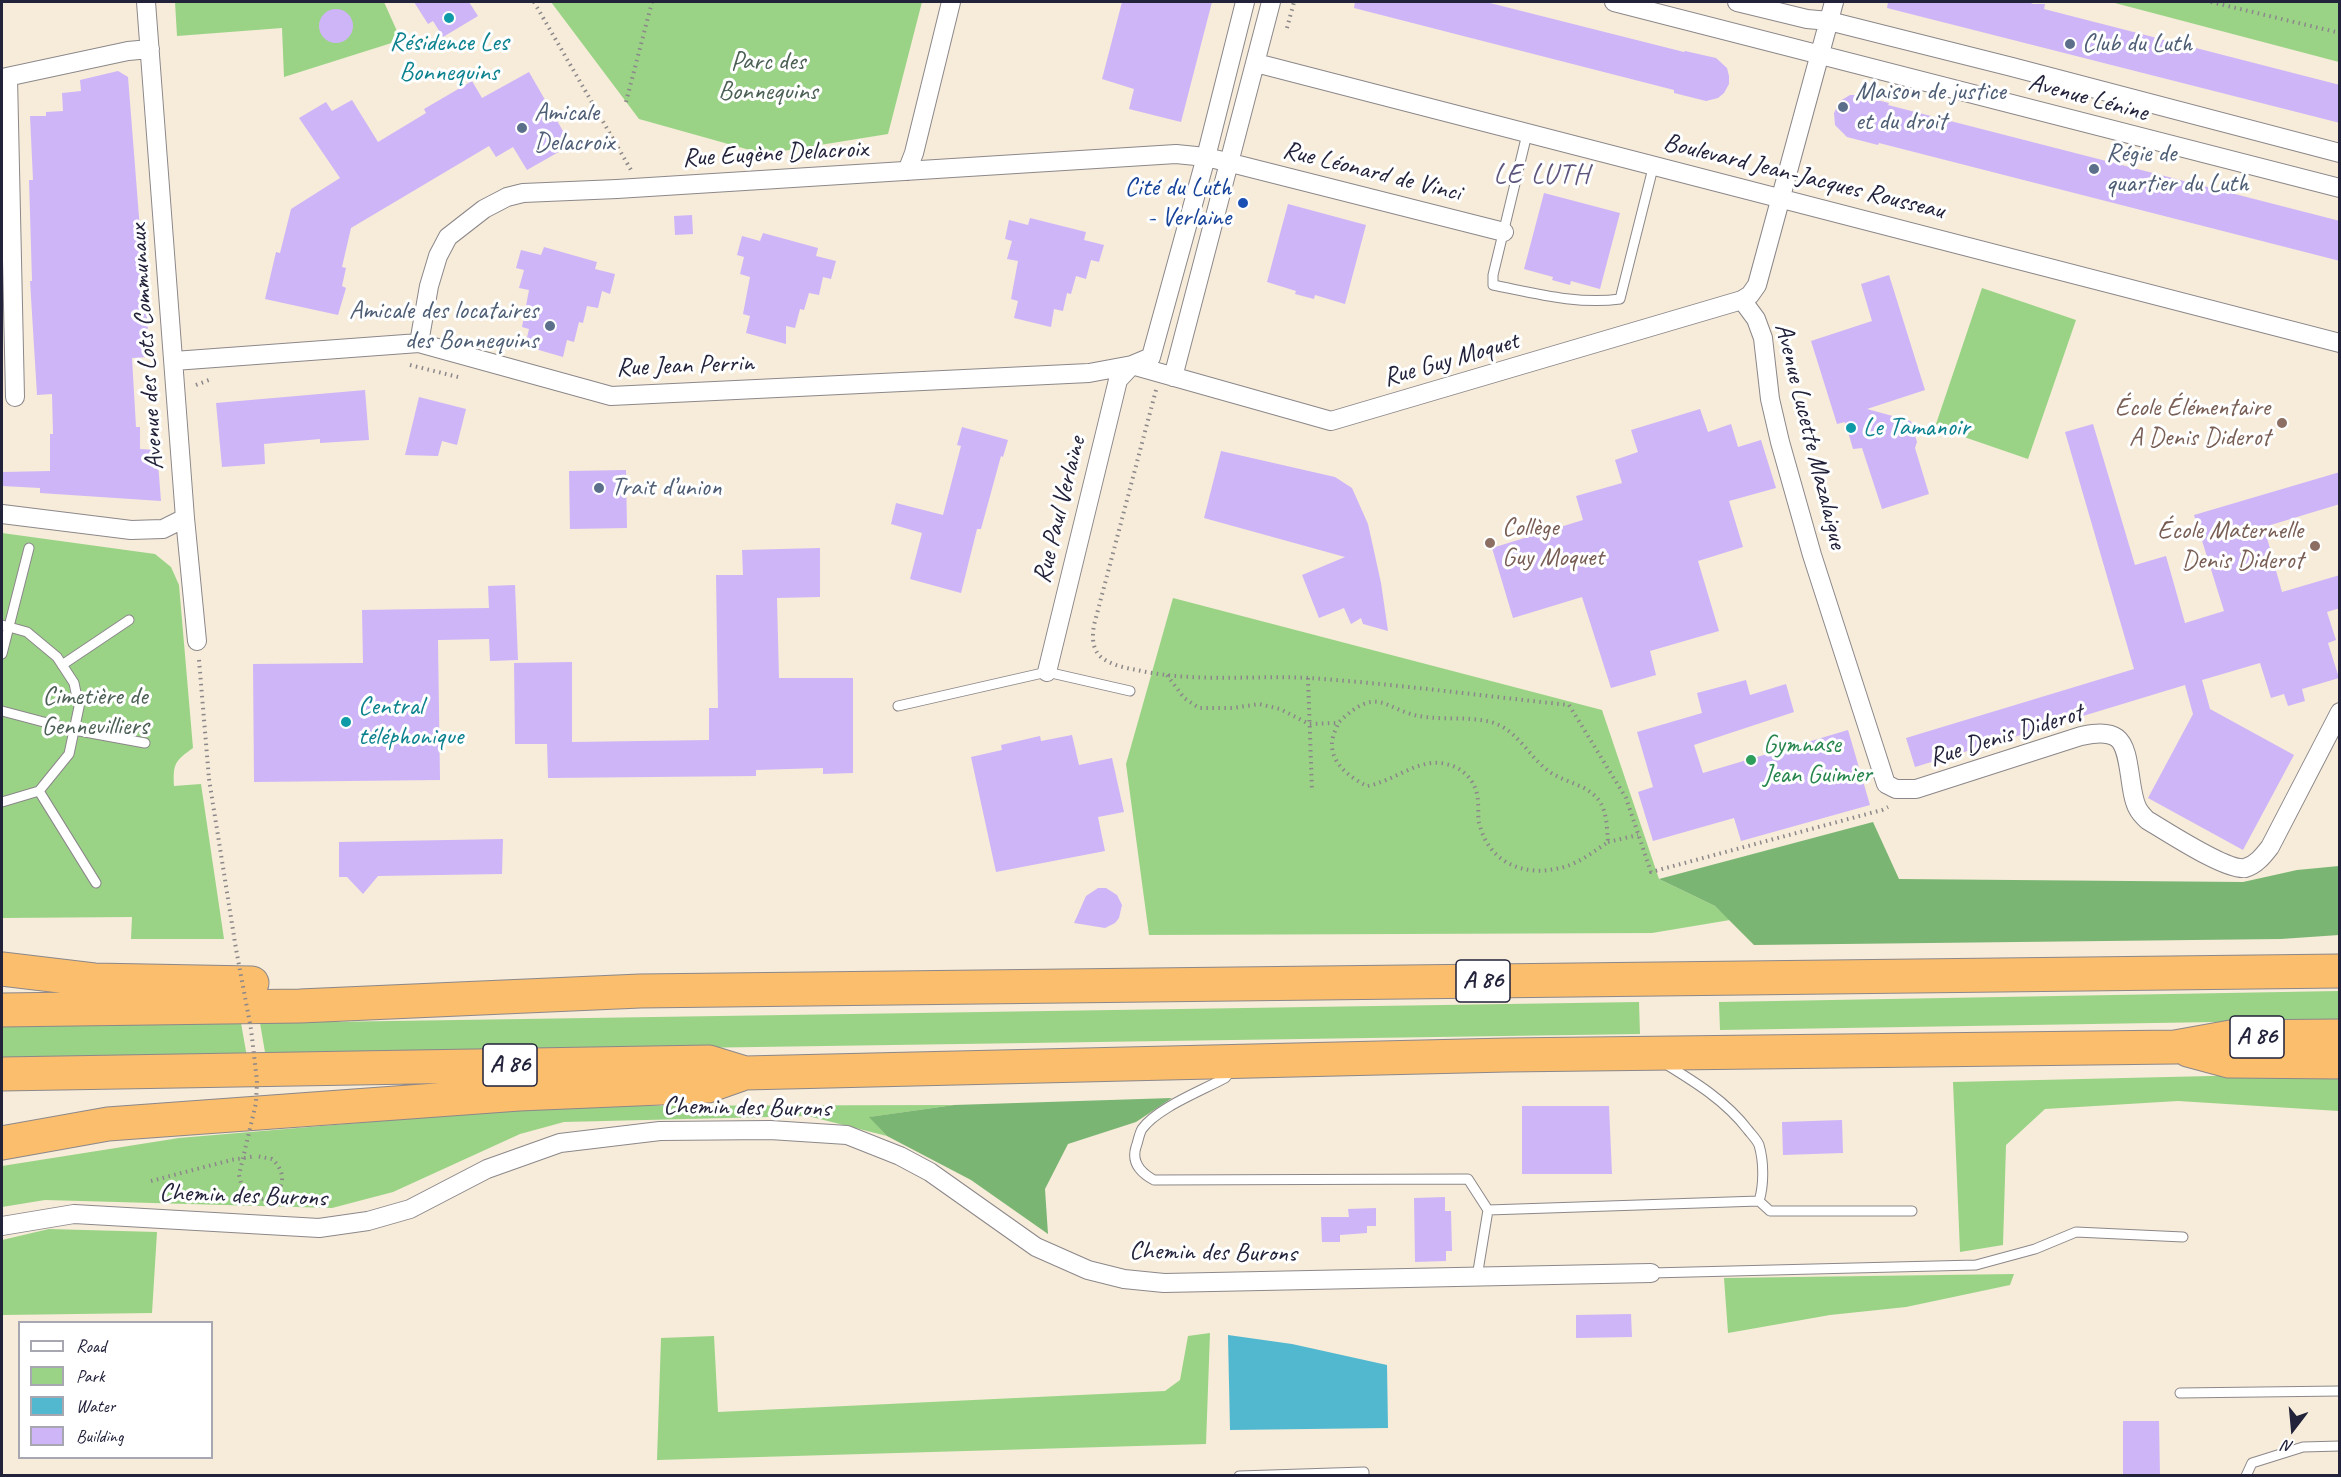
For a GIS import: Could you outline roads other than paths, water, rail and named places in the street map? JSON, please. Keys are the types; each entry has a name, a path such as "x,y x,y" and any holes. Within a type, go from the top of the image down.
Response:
{"highway":[{"name":"A 86","path":"2,1010 300,1006 640,991 2335,967"},
{"path":"2,969 94,980 272,983 300,1006"},
{"name":"A 86","path":"2,1074 709,1062 745,1073 1650,1053 2175,1047 2231,1037 2340,1036"},
{"path":"2175,1047 2229,1060 2340,1062"},
{"path":"2,1143 108,1124 519,1094 708,1086 745,1073"}],"street":[{"name":"Avenue des Lots Communaux","path":"146,2 185,518 197,641"},
{"path":"907,171 914,153 951,2"},
{"path":"1206,157 1245,2"},
{"path":"1132,365 1173,377 1227,162 1271,2"},
{"name":"Avenue Lénine","path":"1614,2 2340,188"},
{"name":"Avenue Lénine","path":"1737,2 1807,19 1829,21 2340,153"},
{"name":"Avenue Lucette Mazalaigue","path":"1834,2 1757,285 1750,295 1742,300 1756,319 1763,338 1773,416 1786,465 1812,555 1886,784"},
{"path":"15,397 5,77 128,51 150,49"},
{"name":"Boulevard Jean-Jacques Rousseau","path":"1256,63 2340,343"},
{"name":"Rue Eugène Delacroix","path":"419,343 427,296 438,256 448,237 484,209 507,197 523,193 1176,154 1227,162"},
{"name":"Rue Paul Verlaine","path":"1047,672 1118,380 1132,365 1151,357 1206,157"},
{"name":"Rue Léonard de Vinci","path":"1227,162 1504,232"},
{"name":"Rue Guy Moquet","path":"1173,377 1331,422 1742,300"},
{"name":"Rue Jean Perrin","path":"174,361 419,343 611,396 1089,372 1132,365"},
{"path":"2,513 131,530 163,529 185,518"},
{"name":"Rue Denis Diderot","path":"1886,784 1896,789 1916,789 2080,736 2110,735 2124,746 2134,798 2138,810 2147,820 2223,863 2245,868 2255,864 2270,847 2340,712"},
{"name":"Chemin des Burons","path":"2,1226 74,1215 319,1228 368,1221 410,1209 487,1169 560,1143 660,1131 770,1130 848,1135 900,1155 930,1172 1036,1246 1088,1270 1124,1279 1164,1283 1651,1273"}],"lane":[{"path":"1527,134 1493,275 1493,285 1584,300 1620,299 1654,164"},
{"path":"2,654 5,626 29,548"},
{"path":"63,665 129,620"},
{"path":"2,802 39,791 69,754 79,707 74,683 57,657 27,632 5,626"},
{"path":"898,706 1047,672 1130,692"},
{"path":"2,711 74,730 145,743"},
{"path":"39,791 96,883"},
{"path":"1650,1053 1703,1088 1738,1116 1759,1144 1762,1172 1762,1191 1759,1201"},
{"path":"1238,1062 1225,1078 1157,1115 1142,1130 1135,1151 1136,1163 1142,1173 1154,1180 1468,1179 1488,1210 1477,1276"},
{"path":"1488,1210 1759,1201 1770,1211 1912,1211"},
{"path":"1651,1273 1976,1265 2035,1249 2076,1232 2183,1237"},
{"path":"2180,1393 2340,1391"},
{"path":"2246,1476 2252,1463 2282,1453 2302,1447 2340,1446"},
{"path":"1239,1476 1364,1472 1364,1476"}],"water":[{"path":"1228,1335 1292,1344 1387,1365 1388,1428 1230,1430"}],"place":[{"name":"Résidence Les Bonnequins","path":"449,18"},
{"name":"Club du Luth","path":"2070,44"},
{"name":"Maison de justice et du droit","path":"1843,107"},
{"name":"Amicale Delacroix","path":"522,128"},
{"name":"Régie de quartier du Luth","path":"2094,169"},
{"name":"Cité du Luth - Verlaine","path":"1243,203"},
{"name":"Amicale des locataires des Bonnequins","path":"550,326"},
{"name":"École Élémentaire A Denis Diderot","path":"2282,423"},
{"name":"Le Tamanoir","path":"1851,428"},
{"name":"Trait d’union","path":"599,488"},
{"name":"Collège Guy Moquet","path":"1490,543"},
{"name":"École Maternelle Denis Diderot","path":"2315,546"},
{"name":"Central téléphonique","path":"346,722"},
{"name":"Gymnase Jean Guimier","path":"1751,760"}],"district":[{"name":"LE LUTH","path":"1542,176"}],"park label":[{"name":"Parc des Bonnequins","path":"768,76"},
{"name":"Cimetière de Gennevilliers","path":"95,712"}]}
